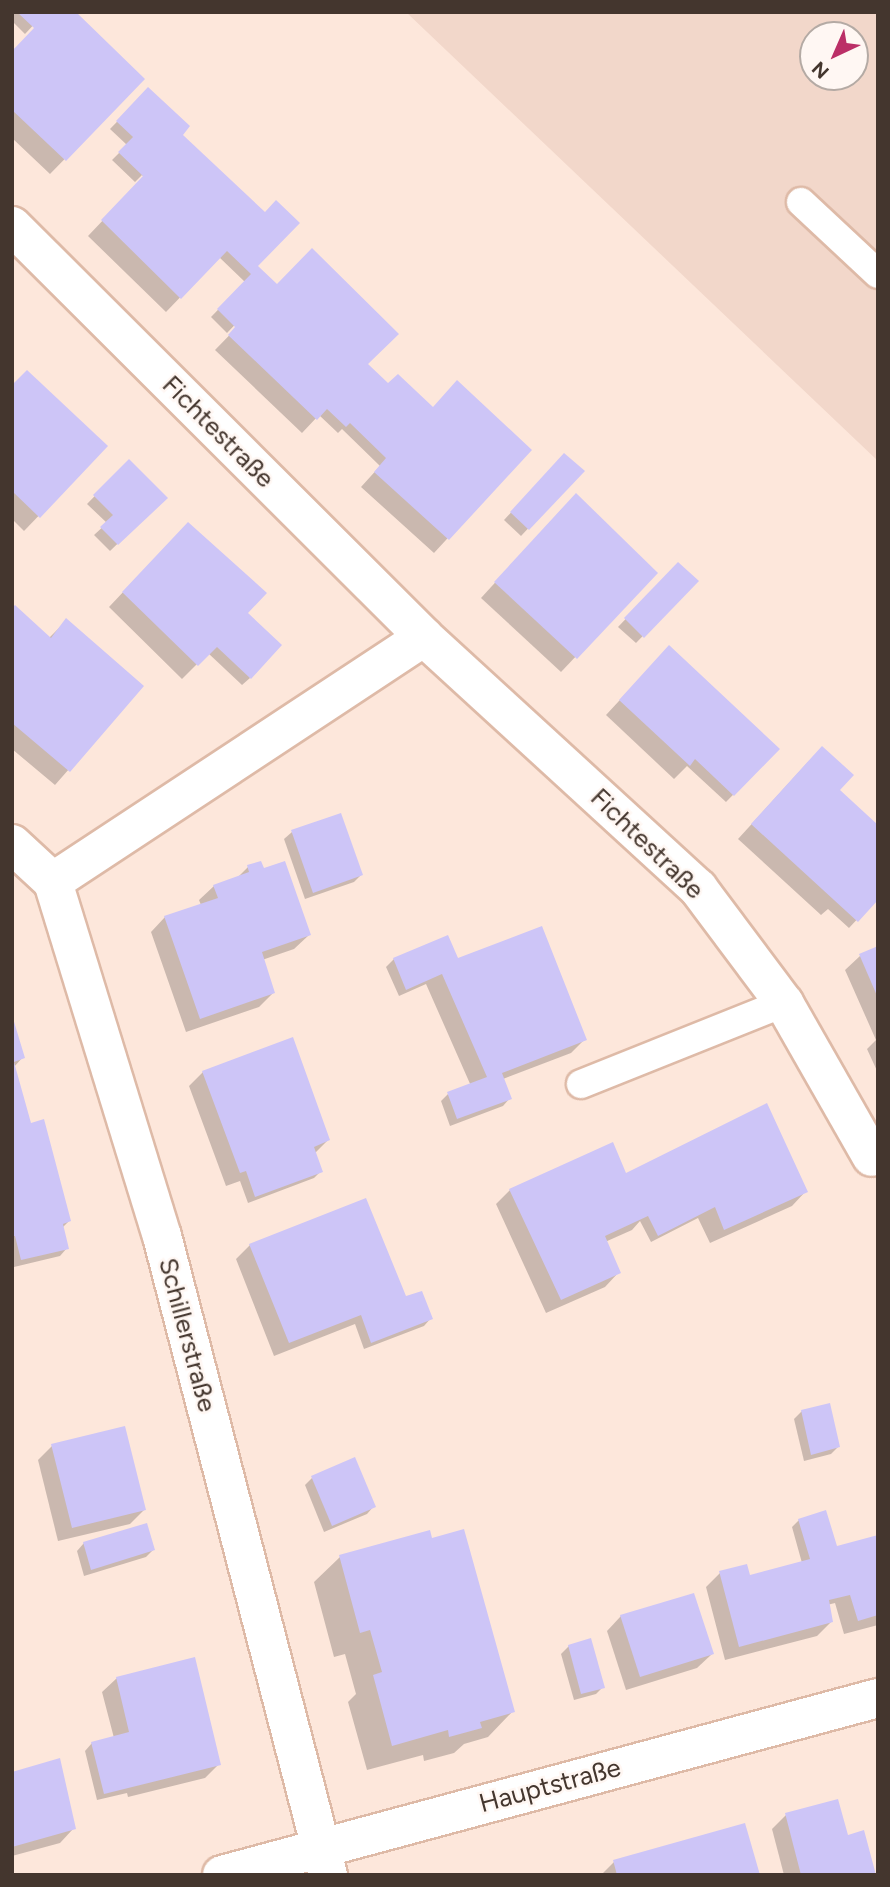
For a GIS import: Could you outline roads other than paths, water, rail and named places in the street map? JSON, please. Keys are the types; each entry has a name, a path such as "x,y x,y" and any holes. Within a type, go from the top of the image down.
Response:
{"street":[{"name":"Fichtestraße","path":"12,226 424,637 698,888 784,1003 872,1157"},
{"path":"12,844 53,882 424,637"},
{"name":"Schillerstraße","path":"53,882 162,1237 324,1861"},
{"name":"Hauptstraße","path":"222,1875 324,1861 878,1698"}],"lane":[{"path":"801,202 878,274"},
{"path":"580,1084 784,1003"}]}
